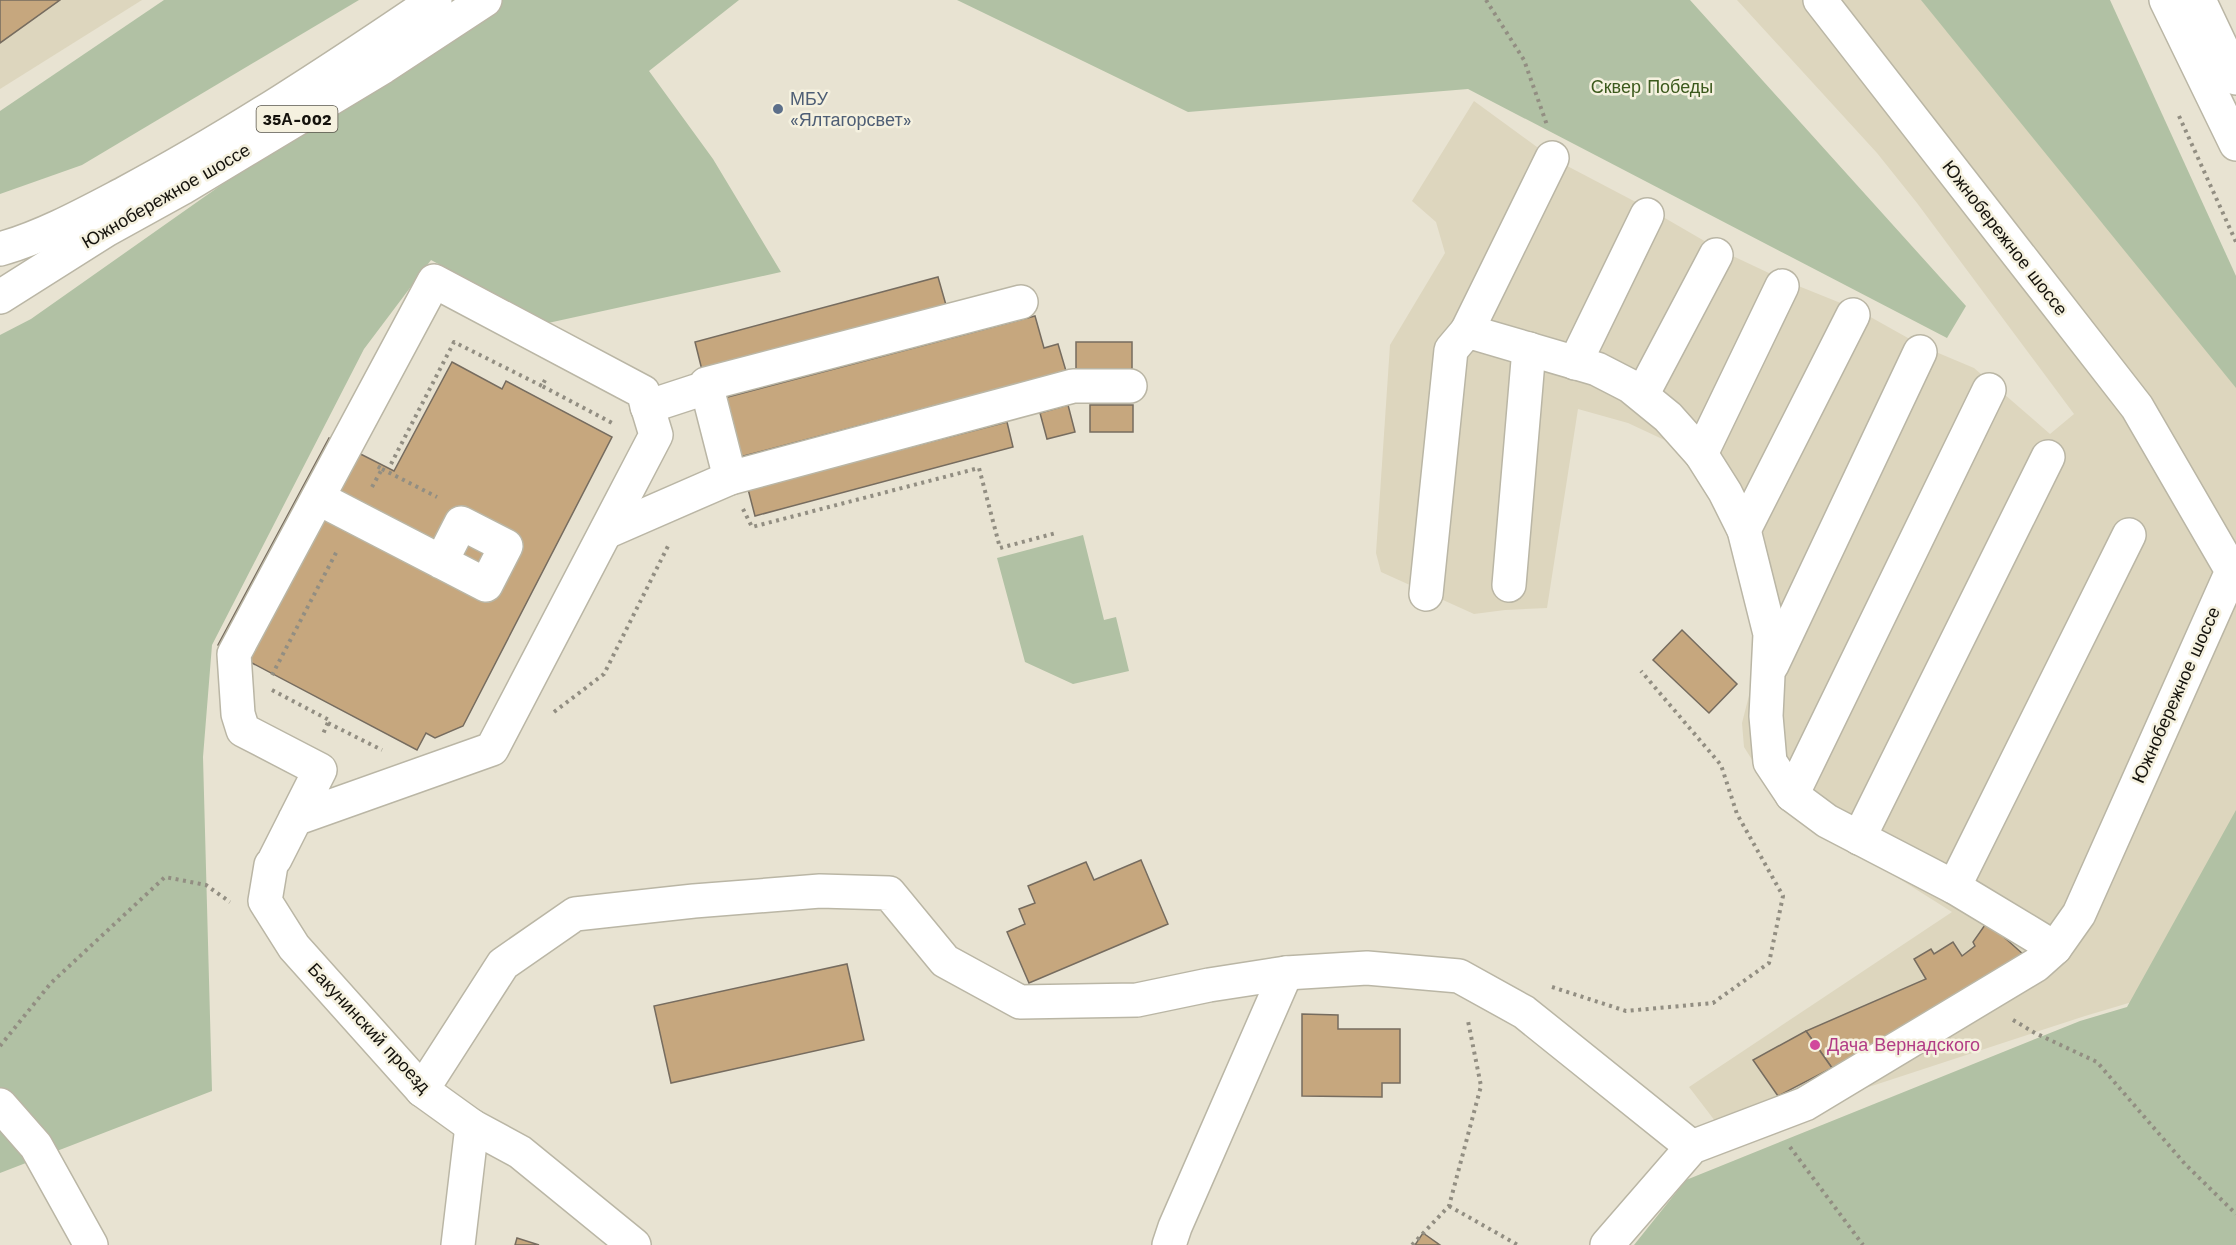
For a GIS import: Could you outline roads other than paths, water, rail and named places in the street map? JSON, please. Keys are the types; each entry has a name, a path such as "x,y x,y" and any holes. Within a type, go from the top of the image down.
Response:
{"main road":[{"name":"Южнобережное шоссе","path":"0,249 48,231 182,163 435,0"},
{"name":"Южнобережное шоссе","path":"0,297 106,230 182,188 383,67 485,0"},
{"name":"Южнобережное шоссе","path":"1692,1148 1805,1104 2036,965 2055,948 2079,914 2232,571 2137,407 1820,0"},
{"path":"2166,0 2236,144"},
{"path":"2199,0 2236,78"},
{"path":"1426,594 1451,350 1467,331 1550,144"},
{"path":"1575,363 1647,215"},
{"path":"1642,395 1716,255"},
{"path":"295,819 366,794 492,749 656,435 643,392 434,281 234,654 238,714 243,730 366,794"},
{"path":"1701,454 1782,286"},
{"path":"736,492 706,384 1021,302"},
{"path":"1744,530 1853,315"},
{"path":"1467,331 1597,369 1630,386 1668,417 1701,454 1725,492 1744,530 1770,634 1766,717 1770,762 1792,795 1827,821 1954,887 2055,948"},
{"path":"1509,585 1529,349"},
{"path":"1768,674 1920,352"},
{"path":"606,532 1073,386 1130,386"},
{"path":"1792,795 1989,390"},
{"path":"647,407 696,391"},
{"path":"1859,838 2048,457"},
{"path":"318,498 441,562"},
{"path":"1954,887 2129,535"},
{"name":"Бакунинский проезд","path":"320,770 273,862 265,901 294,947 422,1090 472,1126 520,1152 634,1245"},
{"path":"422,1090 503,964 575,914 694,901 820,891 889,893 945,961 1020,1002 1137,1000 1209,985 1286,973 1367,968 1459,976 1524,1012 1692,1148 1607,1245"},
{"path":"1168,1245 1286,973"},
{"path":"0,1105 36,1146 91,1245"},
{"path":"458,1245 472,1126"}],"place":[{"name":"МБУ «Ялтагорсвет»","path":"778,109"},
{"name":"Дача Вернадского","path":"1815,1045"}],"park label":[{"name":"Сквер Победы","path":"1652,87"}]}
